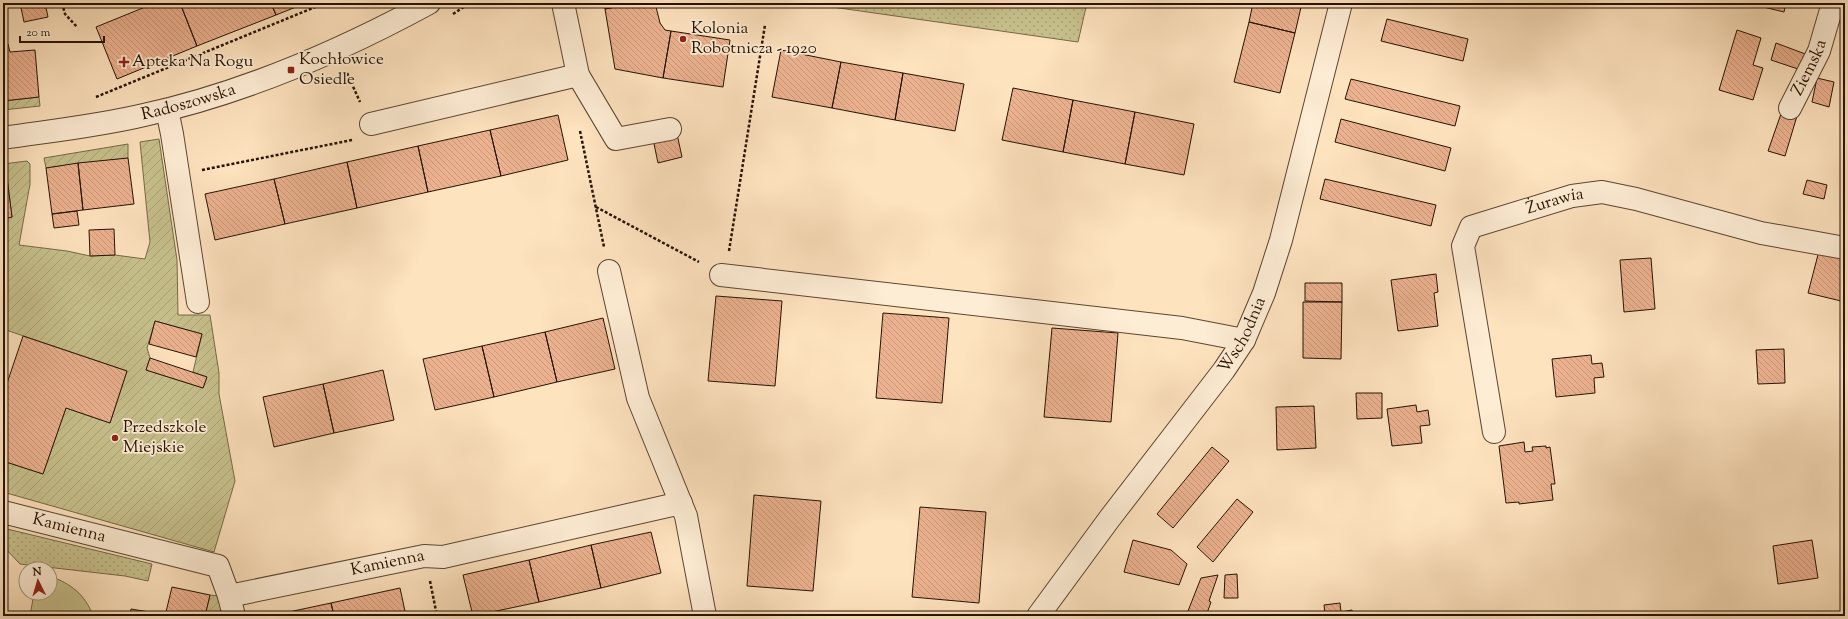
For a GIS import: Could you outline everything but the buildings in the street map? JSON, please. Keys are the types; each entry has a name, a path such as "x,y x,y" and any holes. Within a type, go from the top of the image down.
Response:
{"street":[{"name":"Radoszowska","path":"3,138 82,127 167,110 208,98 291,70 374,32 428,3"},
{"path":"563,3 578,75 616,139 670,129"},
{"name":"Wschodnia","path":"1038,616 1106,524 1224,370 1244,340 1264,292 1281,240 1341,3"},
{"name":"Ziemska","path":"1790,108 1819,51 1833,3"},
{"path":"371,124 578,75"},
{"path":"167,110 198,302"},
{"name":"Żurawia","path":"1494,432 1464,246 1471,227 1572,196 1602,192 1636,199 1761,233 1845,248"},
{"path":"607,261 638,398 686,516 705,616"},
{"path":"721,274 1182,328 1244,340"},
{"name":"Kamienna","path":"3,512 218,566 232,606 424,556 443,557 681,503"}],"path":[{"path":"62,3 65,14 77,27"},
{"path":"90,100 325,3"},
{"path":"731,242 765,25"},
{"path":"205,170 373,136 371,124 347,73"},
{"path":"579,129 607,261"},
{"path":"595,207 721,274"},
{"path":"424,556 437,616"}],"shaded area":[{"name":"Kolonia Robotnicza - 1920","path":"804,3 948,3 949,8 978,3 1087,3 1078,42"},
{"path":"39,97 40,106 3,110 3,101"},
{"name":"Przedszkole Miejskie","path":"159,139 177,260 178,315 210,315 219,373 219,394 235,481 214,552 3,492 3,461 43,474 66,408 110,423 127,371 3,329 4,219 12,217 6,170 3,170 3,164 27,161 30,164 30,184 19,245 67,251 90,256 115,255 145,259 150,242 140,142","holes":["155,321 202,334 193,372 207,377 203,388 146,370 150,358 147,348"]},
{"path":"128,144 128,158 46,168 44,158"},
{"path":"3,528 152,564 148,581 125,576 58,568 58,561 18,562 3,546"},
{"path":"58,580 71,586 81,596 90,608 93,616 30,616 33,601 58,601"},
{"path":"210,595 219,596 222,616 205,616"}],"place":[{"name":"Kolonia Robotnicza - 1920","path":"683,39"},
{"name":"Apteka Na Rogu","path":"124,62"},
{"name":"Kochłowice Osiedle","path":"291,70"},
{"name":"Przedszkole Miejskie","path":"115,438"}]}
